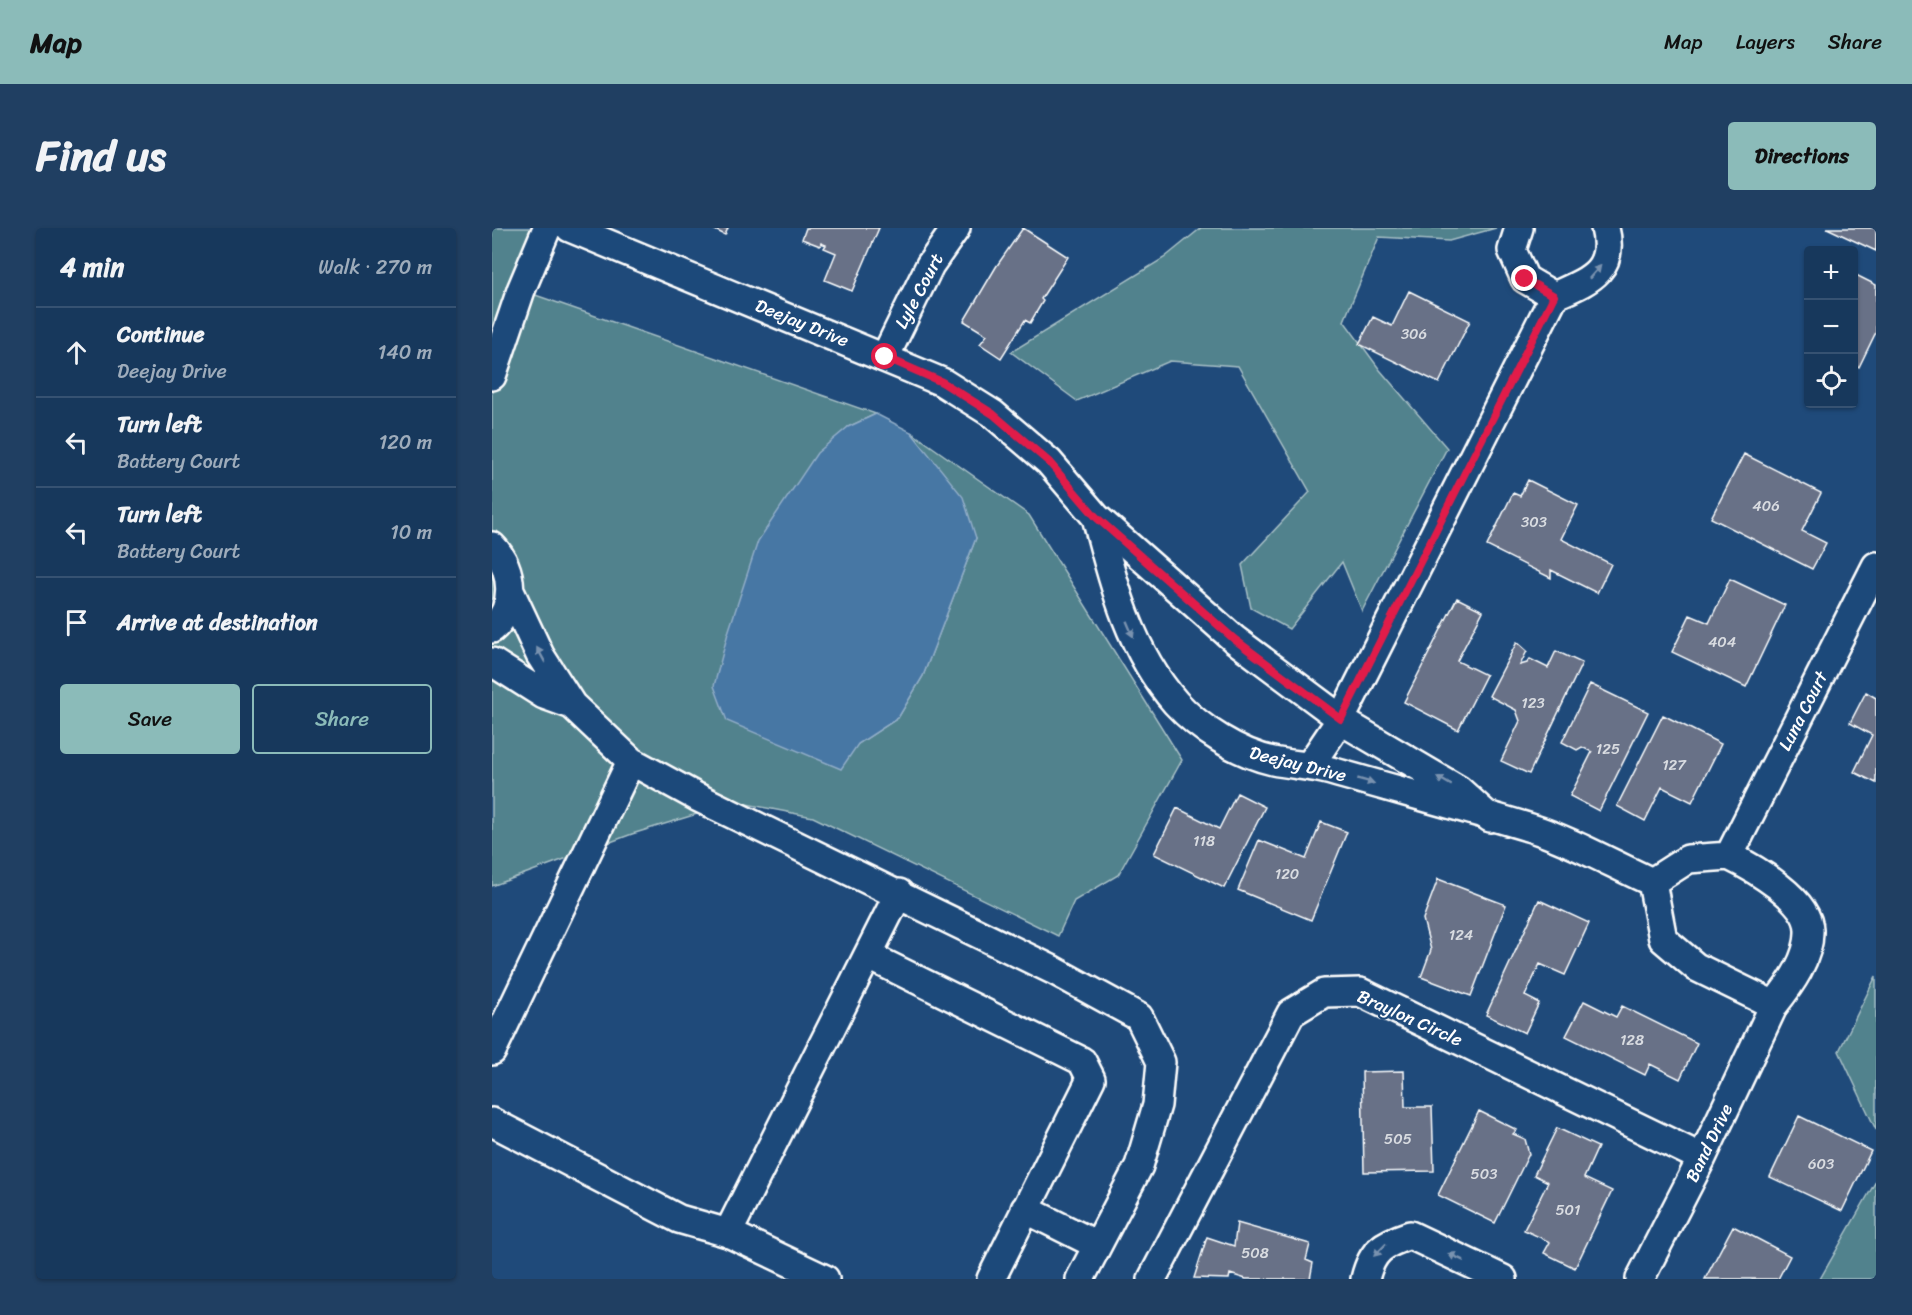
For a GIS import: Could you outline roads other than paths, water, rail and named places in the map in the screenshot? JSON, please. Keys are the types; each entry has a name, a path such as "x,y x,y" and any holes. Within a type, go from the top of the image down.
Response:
{"street":[{"path":"492,376 521,290 547,228"},
{"name":"Deejay Drive","path":"570,228 942,382 993,414 1049,462 1096,517 1234,639 1341,719 1459,790 1490,818"},
{"name":"Lyle Court","path":"885,357 930,265 956,228"},
{"path":"1519,228 1512,250 1525,279 1554,296"},
{"path":"1310,765 1341,719 1554,296 1593,278 1603,263 1609,247 1605,228"},
{"name":"Deejay Drive","path":"1096,517 1111,574 1131,632 1177,703 1208,730 1240,749 1273,761 1310,765 1534,829 1652,882"},
{"path":"492,546 500,555 508,572 510,591 506,610 492,629"},
{"name":"Luna Court","path":"1730,856 1876,566"},
{"path":"510,591 540,656 572,705 630,761 697,796 899,893 1062,975 1139,1017 1161,1062 1157,1105 1139,1166 1080,1279"},
{"path":"492,662 544,695 572,705"},
{"path":"492,1051 630,761"},
{"path":"1730,856 1760,872 1804,909 1810,930 1795,978 1774,1005 1696,967 1663,939 1652,882 1688,859 1730,856"},
{"path":"728,1233 899,893"},
{"path":"869,956 1082,1061 1091,1078 991,1279"},
{"name":"Braylon Circle","path":"1152,1279 1291,1012 1324,993 1360,992 1702,1158"},
{"name":"Band Drive","path":"1640,1279 1702,1158 1774,1005"},
{"path":"492,1122 679,1219 728,1233 825,1279"},
{"path":"1025,1209 1097,1245"},
{"path":"1365,1279 1374,1254 1386,1243 1410,1235 1503,1279"}],"water":[{"path":"876,414 911,432 963,497 976,538 923,676 898,718 858,744 841,769 727,721 714,686 728,633 758,541 817,453 848,427"}]}
